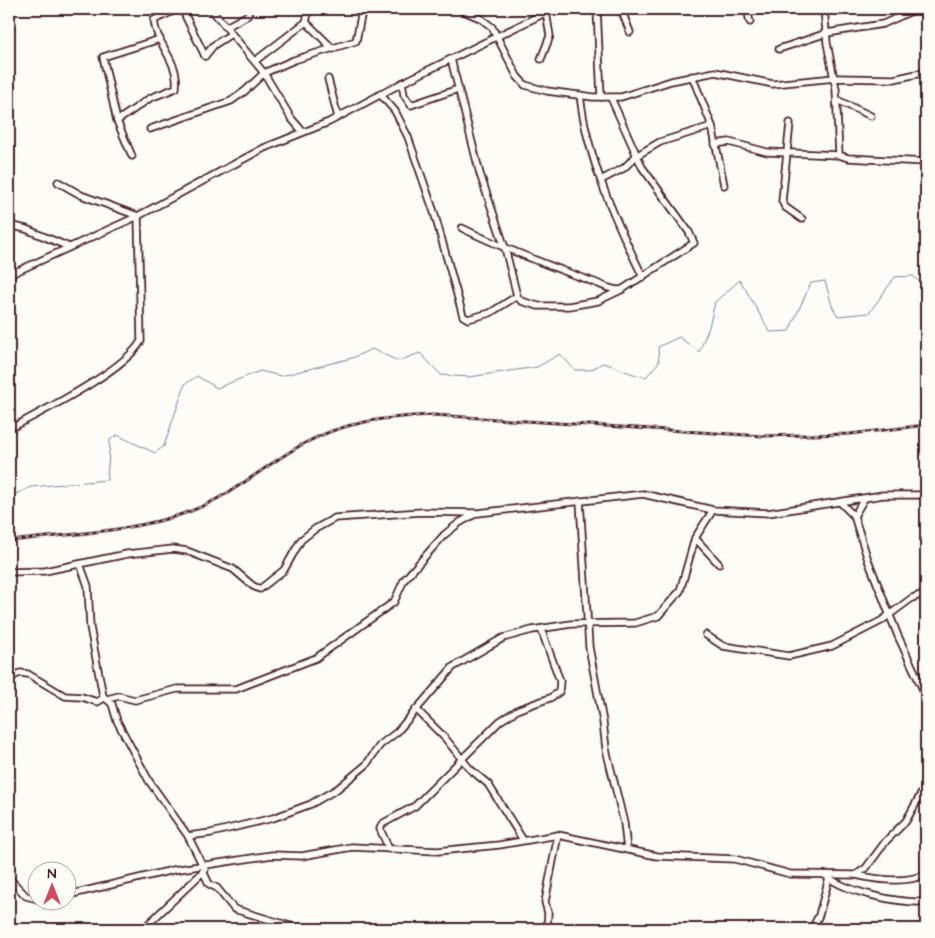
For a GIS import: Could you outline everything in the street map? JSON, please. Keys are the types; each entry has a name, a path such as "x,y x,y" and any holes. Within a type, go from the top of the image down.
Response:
{"street":[{"path":"117,121 150,98 176,88 175,71 154,23 155,18 178,9"},
{"path":"182,9 205,56 214,44 231,34"},
{"path":"211,9 264,73 303,132"},
{"path":"226,28 248,15 249,9"},
{"path":"254,61 306,22 308,12 301,9"},
{"path":"150,129 230,100 246,91 264,73 294,60 356,41 362,16 367,9"},
{"path":"459,9 486,22 498,36 514,72 525,85 538,90 611,98 628,95 692,76 721,72 773,84 834,78 894,79 926,72"},
{"path":"9,275 138,216 212,174 338,117 380,94 553,9"},
{"path":"597,9 601,97"},
{"path":"621,9 630,32"},
{"path":"747,9 750,22"},
{"path":"824,9 837,100 840,155"},
{"path":"779,49 827,33 883,24 916,9"},
{"path":"541,59 550,36 546,12"},
{"path":"306,22 333,49"},
{"path":"132,156 117,121 103,57 160,39"},
{"path":"451,59 480,174 505,248 518,296 521,302 531,305 560,307 598,301 643,277 694,243 689,232 654,186 636,156 611,98"},
{"path":"692,76 712,126 724,185"},
{"path":"328,79 338,117"},
{"path":"402,83 404,95 411,105 458,89"},
{"path":"380,94 394,112 408,137 422,184 434,212 463,316 468,319 490,313 518,296"},
{"path":"580,95 584,128 601,180 643,277"},
{"path":"837,100 870,116"},
{"path":"790,123 782,201 786,207 802,219"},
{"path":"601,180 624,168 636,156 667,139 712,126"},
{"path":"715,144 734,142 758,150 786,154 840,155 848,158 926,162"},
{"path":"58,182 81,196 138,216"},
{"path":"15,426 70,396 104,374 139,345 141,341 138,216"},
{"path":"9,225 26,229 69,247"},
{"path":"462,228 505,248 609,289 622,289"},
{"path":"9,572 45,571 135,553 167,549 182,550 233,570 253,586 260,589 284,570 301,540 330,520 422,512 478,513 643,494 714,510 768,513 891,494 926,495"},
{"path":"854,516 864,499"},
{"path":"580,501 588,648 603,722 606,750 624,823 627,850"},
{"path":"841,503 854,516 868,560 911,666 926,696"},
{"path":"188,836 211,833 273,818 324,797 361,771 380,745 398,732 416,709 458,663 503,638 524,631 635,623 658,616 680,591 696,538 714,510"},
{"path":"9,678 20,673 28,674 68,697 82,697 97,702 105,698 119,696 135,700 177,689 236,689 316,658 394,602 404,580 444,535 463,520 478,513"},
{"path":"696,538 719,564"},
{"path":"80,564 88,586 90,627 105,698 112,704 118,724 148,781 188,836 209,884 216,888 234,908 300,929"},
{"path":"706,634 723,646 789,656 832,646 890,614 912,598 926,593"},
{"path":"389,850 380,826 416,806 500,721 519,709 550,698 559,692 560,681 542,629"},
{"path":"416,709 463,758 470,769 488,784 523,840"},
{"path":"856,875 866,868 886,841 906,821 926,785"},
{"path":"547,929 548,913 545,902 558,835"},
{"path":"143,929 203,869 213,864 272,855 302,856 342,848 438,850 499,845 558,835 668,858 735,859 790,874 856,875 903,880 918,878 926,874"},
{"path":"78,892 173,870 203,869"},
{"path":"827,876 842,885 873,894 908,902 926,902"},
{"path":"812,929 819,915 827,876"},
{"path":"9,878 28,896"}],"waterway":[{"path":"9,497 31,487 107,480 110,440 117,435 155,453 164,446 185,384 197,376 217,388 260,371 281,376 352,358 372,349 398,361 420,353 441,375 469,377 537,367 560,354 575,370 590,370 603,363 635,375 646,377 659,362 658,347 679,337 699,352 709,327 715,302 740,280 770,332 789,331 811,283 825,281 832,306 838,316 869,313 895,277 913,276 926,288"}],"railway":[{"path":"9,541 125,528 170,518 191,511 221,497 291,451 320,436 351,425 383,419 433,415 762,436 850,434 926,425"}]}
